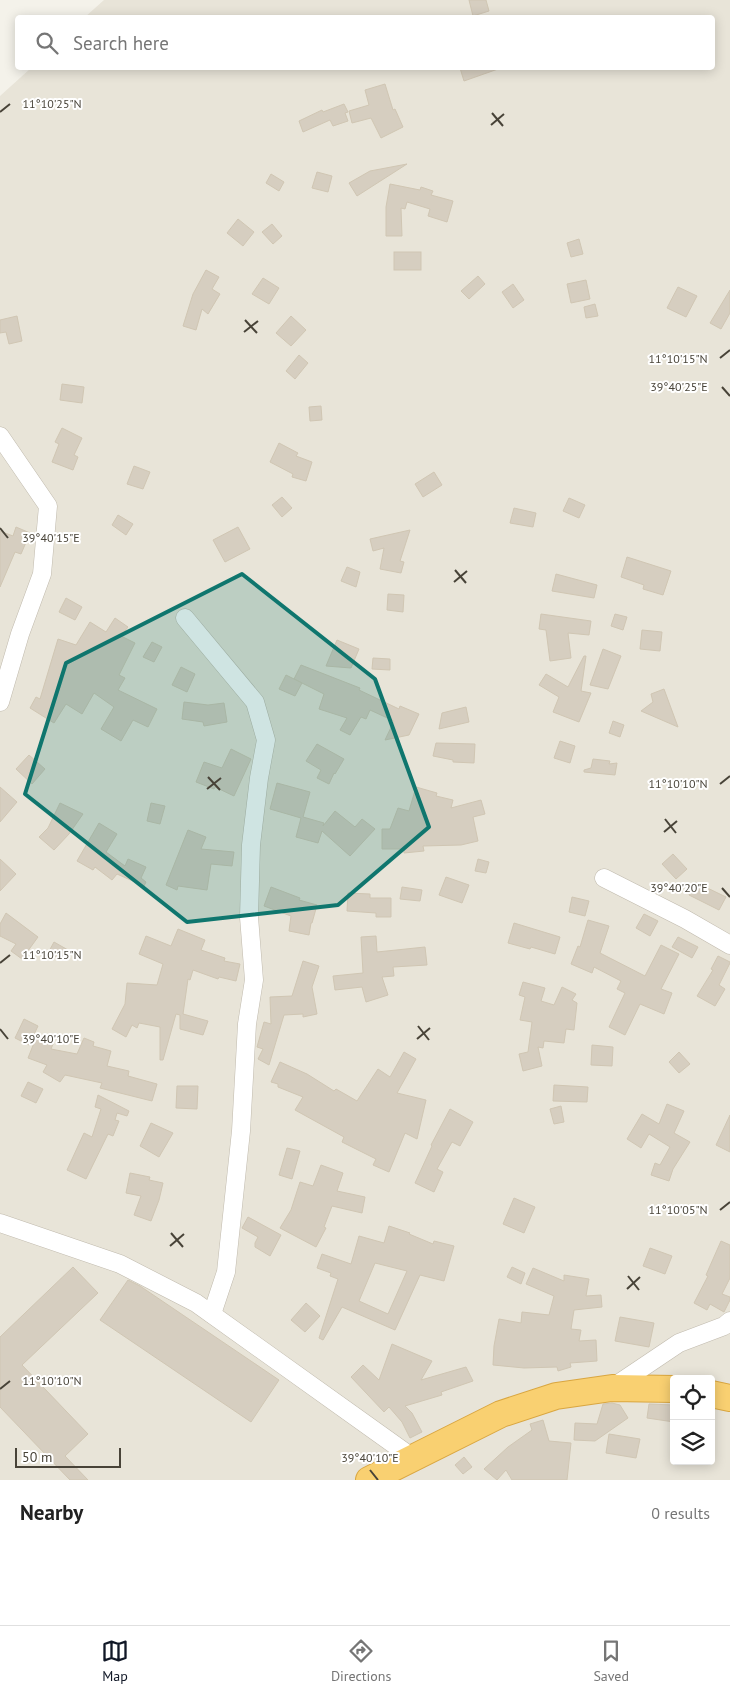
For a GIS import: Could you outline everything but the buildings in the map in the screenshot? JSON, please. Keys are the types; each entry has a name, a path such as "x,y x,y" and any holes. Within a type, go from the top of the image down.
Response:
{"highway":[{"path":"369,1480 501,1414 556,1396 612,1388 670,1389"},
{"path":"715,1395 730,1398"}],"street":[{"path":"0,436 48,506 42,574 20,634 0,702"},
{"path":"185,618 255,702 266,740 258,778 251,845 249,917 254,980 246,1024 241,1131 226,1272 212,1314"},
{"path":"604,878 730,945"},
{"path":"0,1223 120,1264 196,1303 413,1458"},
{"path":"612,1388 679,1343 724,1326 730,1321"}],"highlighted area":[{"path":"242,574 375,679 429,827 338,905 187,922 25,794 66,663"}],"shaded area":[{"path":"104,0 730,0 730,1480 0,1480 0,96 29,70 715,70 715,15 87,15"}]}
